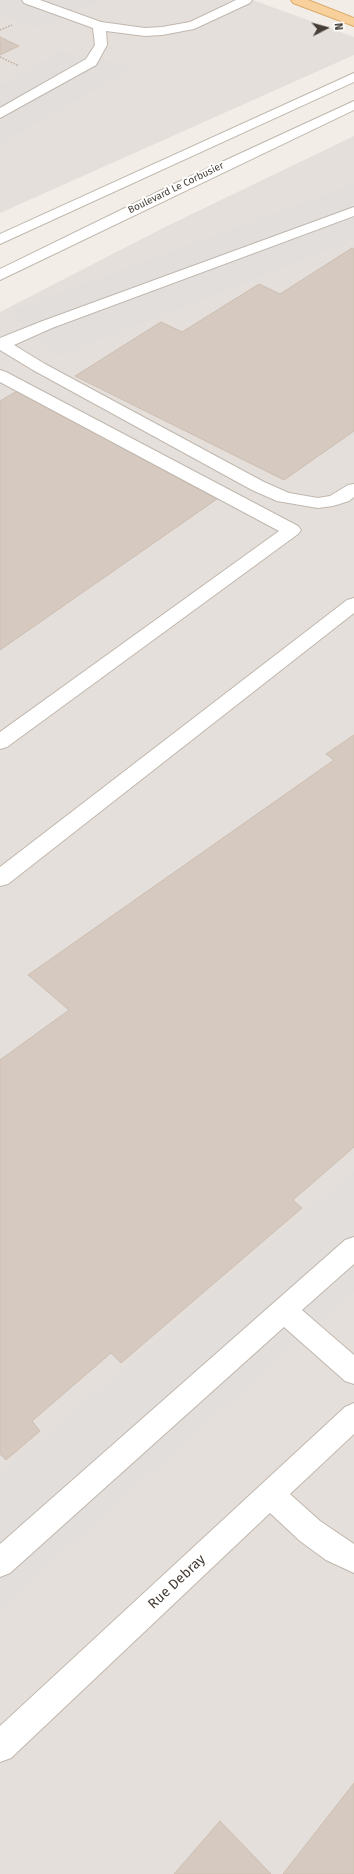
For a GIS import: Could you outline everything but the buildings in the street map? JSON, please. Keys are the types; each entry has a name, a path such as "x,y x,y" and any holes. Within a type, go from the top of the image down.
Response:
{"main road":[{"path":"297,0 354,22"}],"street":[{"path":"28,0 99,26 145,32 180,29 194,26 213,18 246,0"},
{"path":"0,114 91,62 101,45 99,26"},
{"path":"0,240 354,77"},
{"name":"Boulevard Le Corbusier","path":"0,275 178,187 354,105"},
{"path":"1,343 46,324 354,211"},
{"path":"1,343 46,371 258,486 300,502 318,503 333,501 343,497 354,489"},
{"path":"0,375 292,530 0,742"},
{"path":"0,878 354,604"},
{"path":"0,1562 354,1248"},
{"path":"284,1310 354,1372"},
{"name":"Rue Debray","path":"0,1747 354,1416"},
{"path":"270,1494 310,1531 336,1550 354,1559"}],"path":[{"path":"0,30 16,23"},
{"path":"0,57 22,67"}],"shaded area":[{"path":"0,0 253,0 354,37 354,55 0,213"},
{"path":"0,0 102,0 36,29 0,14"},
{"path":"60,51 132,65 119,76 0,144 0,86"},
{"path":"354,136 354,1874 0,1874 0,312 167,226"},
{"path":"354,184 354,240 59,356 38,339 10,311"},
{"path":"354,1171 354,1291 0,1608 0,1474"}]}
